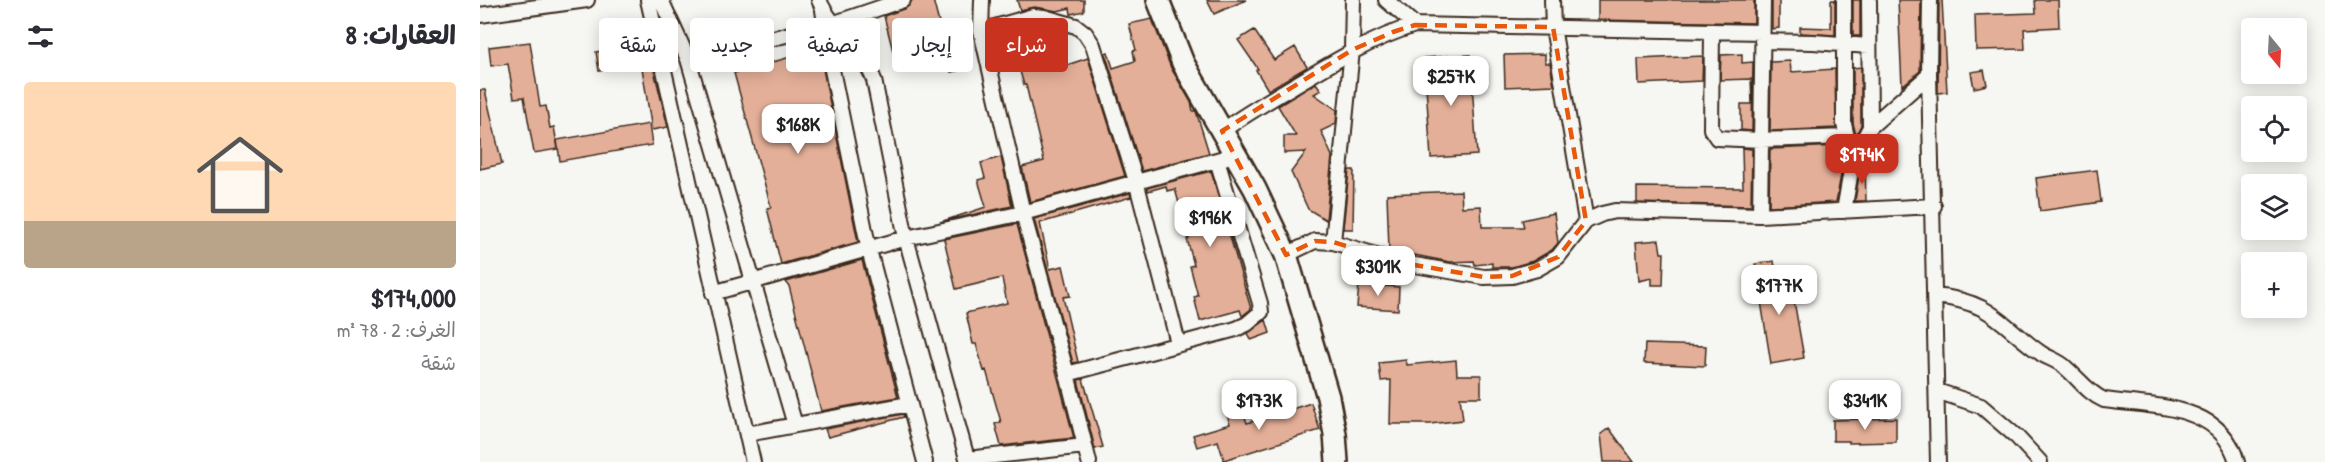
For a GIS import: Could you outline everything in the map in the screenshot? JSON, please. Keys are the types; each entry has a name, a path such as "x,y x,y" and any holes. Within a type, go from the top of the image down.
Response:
{"main road":[{"path":"1158,0 1183,63 1222,131 1226,157 1255,189 1286,255 1328,396 1335,434 1337,462"}],"street":[{"path":"480,15 587,0"},
{"path":"648,0 753,462"},
{"path":"661,0 688,58 795,425"},
{"path":"848,18 903,0"},
{"path":"982,0 981,32 1023,213 1089,462"},
{"path":"1333,242 1352,50 1353,0"},
{"path":"1386,0 1415,26"},
{"path":"1552,0 1553,27 1586,221"},
{"path":"1760,215 1763,0"},
{"path":"1844,0 1844,124 1853,159"},
{"path":"1869,0 1870,127"},
{"path":"1930,0 1929,75 1934,206 1938,462"},
{"path":"981,32 1033,16 1076,26 1086,33 1093,45 1136,181 1178,343"},
{"path":"1222,131 1352,50 1393,32 1415,26 1712,31 1869,46"},
{"path":"1712,31 1711,129 1714,135 1724,140 1846,137"},
{"path":"688,58 786,35"},
{"path":"838,72 869,250 925,462"},
{"path":"870,72 874,80 906,238 968,461 1085,446"},
{"path":"1844,211 1853,159 1870,127 1929,75"},
{"path":"713,293 906,238 1023,213 1226,157 1261,312 1247,324 1236,329 1067,374"},
{"path":"1286,255 1315,241 1333,242 1402,263 1484,277 1512,276 1537,269 1558,257 1586,221 1615,211 1760,215 1934,206"},
{"path":"1935,296 1972,303 2001,319 2043,354 2067,368 2093,396 2104,400 2187,411 2208,421 2225,435 2234,450 2237,462"},
{"path":"1937,391 1981,406 2017,437 2040,462"},
{"path":"747,434 909,404"}],"highlighted area":[{"path":"1415,25 1553,27 1586,221 1558,257 1512,276 1484,277 1403,263 1333,242 1315,241 1286,255 1222,131 1352,50"}],"building":[{"path":"912,0 933,0 938,18 892,18 892,47 884,16 906,8"},
{"path":"1017,0 1084,0 1084,11 1071,14 1070,8 1057,11 1034,7 1020,10"},
{"path":"1207,0 1246,0 1214,14"},
{"path":"1598,0 1754,0 1754,23 1598,20"},
{"path":"1772,0 1779,0 1779,28 1772,29"},
{"path":"1831,0 1835,0 1835,35 1800,33 1800,27 1831,28"},
{"path":"1853,0 1860,0 1860,36 1853,36"},
{"path":"1898,0 1921,0 1920,71 1902,86"},
{"path":"1939,0 1942,0 1947,92 1938,93"},
{"path":"2035,0 2058,0 2059,27 2024,29 2025,49 1976,50 1975,15 2036,13"},
{"path":"1152,19 1171,68 1191,102 1193,111 1196,111 1209,153 1142,171 1105,53 1108,52 1113,68 1135,61 1133,51 1136,50 1129,24"},
{"path":"1254,30 1274,60 1295,47 1307,67 1268,90 1256,70 1258,69 1238,40"},
{"path":"530,42 540,107 546,106 550,128 554,127 558,149 534,153 524,97 514,98 508,64 491,66 489,47"},
{"path":"596,52 599,52 599,71"},
{"path":"1545,54 1545,63 1550,63 1554,85 1505,87 1504,55"},
{"path":"1742,54 1742,63 1753,62 1752,131 1741,130 1741,104 1752,104 1751,79 1720,80 1721,55"},
{"path":"1470,55 1477,155 1431,158 1424,58"},
{"path":"1703,56 1702,81 1639,84 1638,59"},
{"path":"786,58 786,72 824,72 858,242 781,264 767,208 771,207 734,73 774,72 774,62"},
{"path":"1088,58 1125,176 1030,202 1022,167 1044,161 1026,85 1024,85 1020,72 1068,72 1068,65"},
{"path":"1790,61 1791,72 1835,69 1836,128 1770,131 1771,62"},
{"path":"1861,67 1861,125 1856,135 1853,123 1853,68"},
{"path":"1984,70 1987,85 1974,88 1971,72"},
{"path":"643,72 654,72 668,127 652,130"},
{"path":"1316,83 1321,90 1314,94 1337,110 1336,124 1321,131 1332,156 1326,220 1308,209 1291,172 1306,152 1284,153 1284,136 1296,136 1278,106"},
{"path":"480,90 485,90 502,164 480,169"},
{"path":"649,124 652,145 560,161 557,140"},
{"path":"1840,146 1845,154 1836,202 1769,206 1770,149"},
{"path":"1742,148 1752,149 1751,206 1637,203 1637,187 1743,188"},
{"path":"1001,157 1012,206 940,222 986,207 978,180 985,178 981,163"},
{"path":"1861,163 1865,163 1866,201 1855,201"},
{"path":"1349,170 1354,170 1353,229 1343,229"},
{"path":"2097,170 2101,202 2040,211 2036,178"},
{"path":"1211,171 1251,309 1242,316 1240,310 1200,321 1194,297 1198,296 1190,266 1194,265 1175,189 1167,191 1166,186 1148,191 1147,188"},
{"path":"1461,191 1462,207 1481,206 1482,227 1524,227 1522,220 1554,213 1558,243 1552,250 1533,261 1512,267 1492,267 1492,263 1475,265 1474,261 1450,262 1389,250 1387,194"},
{"path":"1130,193 1131,197 1040,223 1050,269 1063,266 1070,296 1063,297 1078,362 1073,363 1034,219"},
{"path":"1017,224 1074,438 1001,446 995,424 1001,422 986,370 984,371 976,344 973,344 966,313 1007,303 1002,278 956,289 944,239"},
{"path":"1659,240 1661,253 1664,253 1663,285 1652,285 1652,278 1639,281 1636,242"},
{"path":"862,260 898,397 821,411 789,286 786,282"},
{"path":"1774,261 1778,285 1791,283 1804,358 1771,364 1755,264"},
{"path":"1359,284 1399,287 1398,310 1357,307"},
{"path":"1266,320 1270,333 1251,340 1248,333"},
{"path":"1645,344 1706,346 1705,366 1644,363"},
{"path":"1406,360 1407,365 1456,360 1457,375 1481,375 1481,397 1460,397 1463,420 1430,424 1390,424 1391,380 1381,381 1379,363"},
{"path":"1083,379 1103,447 1095,449 1078,380"},
{"path":"1311,403 1320,430 1224,460 1218,441 1197,447 1193,435 1230,424 1226,411 1241,406 1247,423"},
{"path":"903,414 904,417 828,437 825,429"},
{"path":"1896,418 1896,442 1833,441 1833,420"},
{"path":"1609,428 1634,462 1604,462 1601,434"}]}
